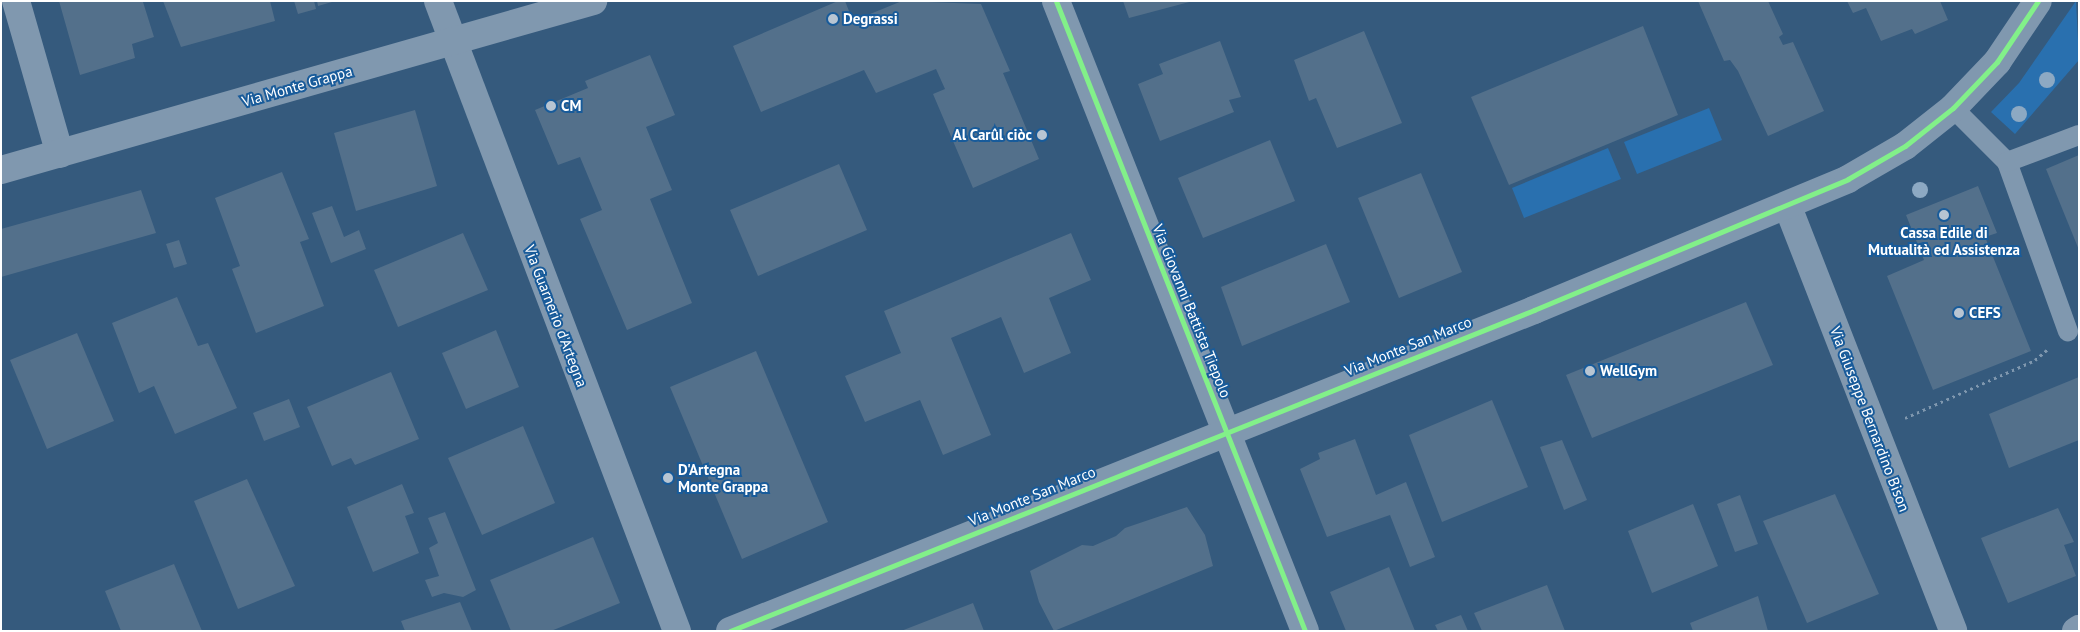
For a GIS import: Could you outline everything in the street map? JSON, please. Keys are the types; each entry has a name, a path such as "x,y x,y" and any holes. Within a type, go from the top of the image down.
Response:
{"street":[{"path":"16,1 60,154"},
{"name":"Via Guarnerio d'Artegna","path":"438,1 451,42 676,631"},
{"name":"Via Monte Grappa","path":"1,170 593,1"},
{"name":"Via Giovanni Battista Tiepolo","path":"1056,1 1305,631"},
{"name":"Via Monte San Marco","path":"730,631 1788,207 1905,146 1953,108 1997,62 2038,1"},
{"name":"Via Giuseppe Bernardino Bison","path":"1788,207 1953,631"}],"lane":[{"path":"1953,108 2007,162 2068,331"},
{"path":"2007,162 2079,135"}],"path":[{"path":"1875,431 2036,360 2068,331"}],"shaded area":[{"path":"2076,1 2079,60 2015,134 1991,112 2019,83"},
{"path":"1709,108 1722,140 1637,174 1624,142"},
{"path":"1608,148 1621,179 1524,218 1512,188"}],"building":[{"path":"59,1 143,2 154,37 132,44 135,58 80,75"},
{"path":"163,1 270,1 275,21 181,47"},
{"path":"294,1 314,1 316,9 298,14"},
{"path":"317,1 332,1 332,2 318,6"},
{"path":"838,1 845,1 853,21 902,1 981,4 1010,71 1003,73 1039,159 973,188 933,94 945,89 936,69 876,93 864,70 761,112 733,46"},
{"path":"1123,1 1193,1 1129,18"},
{"path":"1698,1 1768,1 1783,34 1779,37 1783,45 1793,42 1824,111 1768,136 1738,71 1730,60 1724,61"},
{"path":"1847,1 1940,1 1948,20 1915,34 1912,29 1881,41 1866,8 1853,13"},
{"path":"1643,26 1678,115 1509,185 1471,97"},
{"path":"1364,31 1402,123 1337,148 1316,98 1309,101 1294,60"},
{"path":"1220,41 1241,97 1229,100 1234,112 1160,141 1138,84 1163,74 1159,64"},
{"path":"650,55 675,115 646,127 672,190 650,199 692,303 627,330 580,219 602,210 580,157 558,165 535,110 588,88 585,81"},
{"path":"415,110 437,186 356,211 334,133"},
{"path":"1270,140 1295,201 1203,238 1178,178"},
{"path":"2079,155 2079,250 2046,169"},
{"path":"839,164 867,230 758,276 730,210"},
{"path":"282,172 309,239 300,242 324,306 256,333 232,269 240,266 215,198"},
{"path":"1421,173 1462,272 1399,298 1358,198"},
{"name":"CEFS","path":"1978,186 1997,233 1985,237 2031,351 1933,390 1887,276 1924,260 1906,215"},
{"path":"141,190 156,233 1,277 1,229"},
{"path":"332,206 344,237 359,230 366,249 331,263 312,213"},
{"path":"463,233 488,290 398,327 374,270"},
{"path":"1071,233 1091,280 1049,298 1071,353 1024,373 1001,317 951,338 991,435 943,455 920,400 865,422 845,376 901,353 884,311"},
{"path":"179,240 187,264 174,268 166,244"},
{"path":"1326,244 1350,302 1242,346 1221,287"},
{"path":"177,297 198,346 208,343 237,408 175,434 154,386 139,393 112,323"},
{"path":"1746,302 1773,365 1592,438 1566,375"},
{"path":"496,330 519,387 466,409 442,353"},
{"path":"77,333 114,421 47,449 10,360"},
{"path":"756,351 828,522 742,559 670,387"},
{"path":"391,372 419,439 355,465 351,458 332,466 307,407"},
{"path":"2079,377 2079,440 2009,468 1989,414"},
{"path":"289,399 300,427 264,441 253,413"},
{"path":"1492,400 1528,487 1442,522 1409,435"},
{"path":"523,426 555,503 482,535 448,458"},
{"path":"1355,439 1376,495 1406,482 1435,557 1410,567 1390,515 1327,537 1300,469 1320,459 1318,453"},
{"path":"1562,440 1587,500 1564,510 1540,447"},
{"path":"247,479 295,586 238,609 194,501"},
{"path":"402,484 414,513 405,516 419,553 373,572 347,507"},
{"path":"1835,494 1879,594 1807,623 1763,521"},
{"path":"1740,495 1758,544 1735,552 1717,504"},
{"path":"1693,504 1718,566 1652,593 1628,531"},
{"path":"1187,507 1205,535 1213,566 1054,631 1039,602 1030,571 1082,545 1093,546 1116,536 1125,528"},
{"path":"2058,508 2074,542 2064,545 2076,576 2008,603 1981,538"},
{"path":"445,512 476,590 463,597 444,593 432,597 425,580 439,576 429,548 438,543 428,518"},
{"path":"593,537 620,603 551,631 511,631 490,580"},
{"path":"174,564 202,631 121,631 105,591"},
{"path":"1389,567 1415,631 1346,631 1330,592"},
{"path":"1547,585 1565,631 1482,631 1474,613"},
{"path":"1758,596 1768,631 1693,631 1690,623"},
{"path":"460,602 472,631 405,631 401,621"},
{"path":"973,603 984,631 901,631"},
{"path":"1461,615 1468,631 1438,631 1435,625"}],"cycle path":[{"path":"1056,1 1305,631"},
{"path":"730,631 1534,310 1848,179 1905,146 1953,108 1997,62 2038,1"}],"place":[{"name":"Degrassi","path":"833,19"},
{"name":"CM","path":"551,106"},
{"name":"Al Carûl ciòc","path":"1042,135"},
{"name":"Cassa Edile di Mutualità ed Assistenza","path":"1944,215"},
{"name":"CEFS","path":"1959,313"},
{"name":"WellGym","path":"1590,371"},
{"name":"D'Artegna Monte Grappa","path":"668,478"}]}
